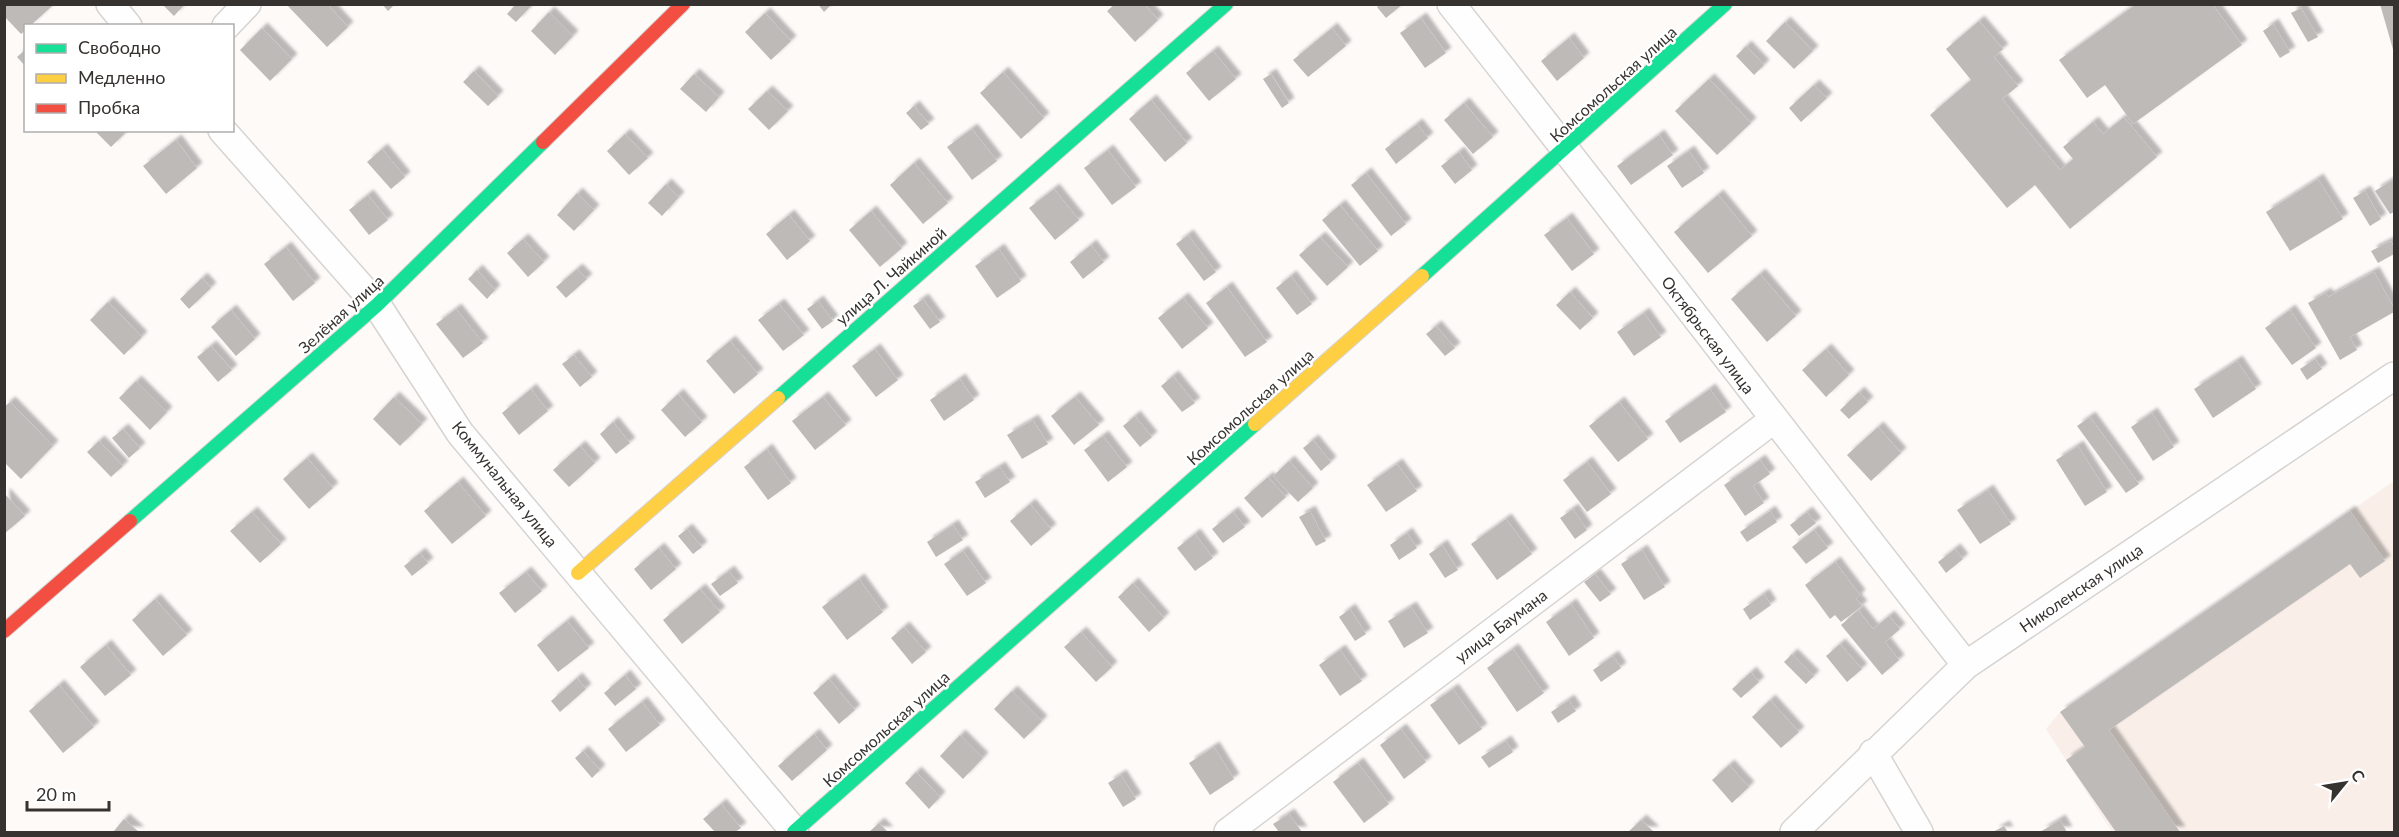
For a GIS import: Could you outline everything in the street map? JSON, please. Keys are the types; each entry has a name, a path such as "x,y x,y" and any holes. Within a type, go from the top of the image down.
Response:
{"street":[{"path":"110,4 126,24"},
{"path":"228,24 247,4"},
{"name":"Зелёная улица","path":"4,631 377,305 684,4"},
{"name":"улица Л. Чайкиной","path":"578,573 1226,4"},
{"name":"Октябрьская улица","path":"1451,4 1966,665"},
{"name":"Комсомольская улица","path":"795,832 1566,149 1725,4"},
{"name":"Коммунальная улица","path":"224,132 377,305 460,433 795,832"},
{"name":"Николенская улица","path":"1794,832 1966,665 2394,376"},
{"name":"улица Баумана","path":"1228,832 1773,420"},
{"path":"1874,753 1919,832"}],"shaded area":[{"path":"2394,481 2394,832 2112,832 2046,729 2060,712"}],"building":[{"path":"6,4 50,4 52,6 32,24 24,24 24,32 21,34 4,16"},
{"path":"162,4 185,4 174,16"},
{"path":"286,4 327,4 348,27 327,47"},
{"path":"382,4 395,4 388,11"},
{"path":"516,4 533,4 516,22 507,14"},
{"path":"818,4 832,4 824,12"},
{"path":"1115,4 1144,4 1158,20 1135,42 1107,11"},
{"path":"1381,4 1403,4 1386,18 1377,7"},
{"path":"2380,4 2394,4 2394,53"},
{"path":"2135,5 2213,5 2242,45 2133,124 2105,85 2087,98 2059,60"},
{"path":"2301,8 2318,37 2308,42 2291,13"},
{"path":"549,12 573,36 555,55 531,31"},
{"path":"765,13 791,41 771,60 745,32"},
{"path":"1421,18 1446,53 1425,68 1400,33"},
{"path":"1979,21 2003,49 1994,57 2018,86 2002,99 2060,170 2073,159 2063,147 2093,122 2103,134 2124,117 2157,157 2070,229 2035,185 2007,208 1930,115 1971,80 1946,49"},
{"path":"1785,22 1813,51 1794,69 1766,41"},
{"path":"2273,24 2290,52 2280,58 2263,31"},
{"path":"262,28 292,59 270,81 240,50"},
{"path":"1332,28 1346,46 1308,77 1293,60"},
{"path":"1569,38 1584,58 1557,81 1541,61"},
{"path":"1746,46 1764,65 1754,75 1736,56"},
{"path":"24,51 24,65 17,57"},
{"path":"1213,51 1236,79 1209,101 1186,73"},
{"path":"474,71 498,96 488,106 463,82"},
{"path":"1003,72 1044,118 1021,139 980,93"},
{"path":"694,74 719,97 706,112 680,89"},
{"path":"1271,74 1289,103 1282,108 1263,79"},
{"path":"1709,79 1751,123 1717,155 1675,111"},
{"path":"1814,85 1827,98 1801,122 1789,108"},
{"path":"767,91 788,111 769,130 748,109"},
{"path":"1151,100 1187,143 1165,162 1129,119"},
{"path":"1464,103 1493,137 1473,154 1444,120"},
{"path":"914,106 929,124 921,130 906,113"},
{"path":"1417,124 1428,138 1396,164 1385,149"},
{"path":"972,129 997,161 972,180 947,147"},
{"path":"96,132 126,132 111,147"},
{"path":"625,134 648,158 629,175 607,151"},
{"path":"1659,135 1673,155 1631,185 1617,166"},
{"path":"176,140 197,168 166,194 143,166"},
{"path":"382,149 405,177 391,189 367,162"},
{"path":"1108,150 1136,187 1112,205 1084,168"},
{"path":"1689,151 1704,173 1682,188 1667,166"},
{"path":"1459,152 1472,170 1455,184 1441,166"},
{"path":"914,163 948,203 923,224 890,185"},
{"path":"1366,173 1406,224 1391,236 1351,185"},
{"path":"2318,179 2343,219 2290,251 2266,212"},
{"path":"2394,179 2394,212 2390,214 2375,191"},
{"path":"666,184 679,197 662,216 648,203"},
{"path":"1054,189 1079,220 1055,240 1029,208"},
{"path":"2365,191 2381,219 2370,226 2353,198"},
{"path":"577,193 594,210 574,231 557,215"},
{"path":"368,195 388,220 369,235 349,210"},
{"path":"1718,195 1752,236 1708,273 1674,232"},
{"path":"1340,205 1378,251 1360,266 1322,220"},
{"path":"871,211 902,248 880,267 849,230"},
{"path":"789,215 810,241 787,260 766,234"},
{"path":"1567,218 1594,254 1572,271 1544,235"},
{"path":"1188,235 1216,272 1204,281 1176,244"},
{"path":"1320,237 1348,267 1327,286 1299,255"},
{"path":"523,239 544,262 528,277 507,253"},
{"path":"2391,241 2394,254 2378,263 2371,251"},
{"path":"1091,245 1104,262 1083,279 1070,262"},
{"path":"286,247 315,283 293,301 264,264"},
{"path":"999,249 1021,281 997,298 975,266"},
{"path":"577,269 587,279 566,298 556,287"},
{"path":"477,270 495,290 487,299 468,279"},
{"path":"2374,272 2394,312 2350,337 2357,350 2340,360 2308,303 2326,293 2328,297"},
{"path":"1760,274 1796,316 1767,342 1731,299"},
{"path":"1291,276 1312,304 1297,315 1276,288"},
{"path":"202,278 211,288 189,309 180,299"},
{"path":"1227,287 1267,342 1245,357 1206,303"},
{"path":"1570,292 1593,318 1580,330 1556,305"},
{"path":"1183,298 1208,328 1182,349 1158,318"},
{"path":"923,299 940,322 930,329 913,306"},
{"path":"818,301 833,321 822,329 807,309"},
{"path":"108,302 142,337 124,355 90,320"},
{"path":"779,304 804,335 783,351 758,320"},
{"path":"456,309 483,343 463,358 436,324"},
{"path":"231,310 255,339 236,356 211,327"},
{"path":"2290,310 2316,348 2292,365 2265,328"},
{"path":"1644,313 1661,337 1634,356 1617,332"},
{"path":"1436,326 1455,348 1445,356 1426,334"},
{"path":"730,341 758,374 734,394 706,361"},
{"path":"211,346 232,370 218,382 197,357"},
{"path":"875,349 898,380 876,397 852,366"},
{"path":"1826,349 1849,375 1826,397 1802,370"},
{"path":"574,355 592,377 580,387 562,364"},
{"path":"2315,359 2322,369 2307,380 2300,369"},
{"path":"2237,361 2256,389 2213,418 2194,389"},
{"path":"1173,376 1195,403 1182,412 1161,386"},
{"path":"960,379 974,400 944,421 930,400"},
{"path":"136,381 167,412 150,430 119,398"},
{"path":"531,389 548,411 519,435 502,413"},
{"path":"1710,389 1726,412 1680,443 1665,421"},
{"path":"1859,392 1868,402 1849,419 1840,410"},
{"path":"678,394 702,422 685,437 661,410"},
{"path":"394,397 422,424 400,446 373,419"},
{"path":"823,397 846,425 815,450 792,421"},
{"path":"1075,397 1099,425 1074,445 1051,416"},
{"path":"10,402 53,446 21,479 4,462 4,407"},
{"path":"1619,402 1648,439 1618,462 1589,426"},
{"path":"2152,413 2174,447 2153,461 2131,427"},
{"path":"1135,416 1152,437 1140,447 1123,426"},
{"path":"2090,417 2139,484 2126,493 2077,426"},
{"path":"1033,420 1048,444 1022,459 1007,435"},
{"path":"613,422 630,443 616,454 600,434"},
{"path":"1878,427 1901,453 1871,481 1847,455"},
{"path":"123,429 140,448 129,458 112,438"},
{"path":"1103,436 1127,467 1108,482 1084,450"},
{"path":"1313,440 1331,462 1321,471 1303,448"},
{"path":"99,441 123,466 111,477 87,452"},
{"path":"580,446 595,463 569,487 553,470"},
{"path":"2078,446 2107,492 2085,506 2056,460"},
{"path":"767,449 791,483 768,500 744,467"},
{"path":"307,458 333,488 309,509 283,479"},
{"path":"1760,460 1770,474 1753,486 1764,503 1745,516 1724,485"},
{"path":"1289,461 1313,488 1298,502 1273,476"},
{"path":"1587,462 1611,494 1587,512 1563,480"},
{"path":"1397,464 1417,491 1386,512 1367,485"},
{"path":"1000,467 1010,482 985,498 975,482"},
{"path":"1268,477 1286,497 1262,518 1244,498"},
{"path":"458,482 486,516 452,544 424,511"},
{"path":"1988,490 2011,524 1980,544 1957,510"},
{"path":"4,493 25,516 4,534"},
{"path":"1030,504 1051,529 1031,546 1010,521"},
{"path":"1573,509 1587,530 1575,539 1560,518"},
{"path":"1310,511 1326,541 1316,546 1299,517"},
{"path":"1770,511 1777,522 1747,542 1740,532"},
{"path":"2350,511 2385,561 2360,578 2350,564 2109,730 2180,832 2116,832 2066,760 2085,747 2060,712"},
{"path":"252,512 281,544 260,563 230,531"},
{"path":"1233,512 1245,527 1223,543 1212,529"},
{"path":"1807,512 1816,523 1799,536 1790,525"},
{"path":"1506,519 1532,554 1497,580 1471,544"},
{"path":"953,525 963,540 936,557 927,542"},
{"path":"687,529 702,547 693,554 678,536"},
{"path":"1814,530 1828,548 1806,564 1792,547"},
{"path":"1407,533 1417,548 1399,560 1390,545"},
{"path":"1195,534 1213,558 1195,571 1177,548"},
{"path":"1442,545 1458,570 1445,578 1429,554"},
{"path":"659,548 676,569 651,590 634,569"},
{"path":"1955,549 1963,559 1946,573 1938,562"},
{"path":"1642,550 1665,587 1644,600 1621,564"},
{"path":"963,551 986,583 967,596 944,564"},
{"path":"420,553 428,563 412,576 404,566"},
{"path":"1835,562 1860,595 1856,599 1862,606 1841,622 1835,615 1830,619 1805,585"},
{"path":"729,571 738,583 720,596 711,584"},
{"path":"526,572 542,591 515,613 499,593"},
{"path":"1595,574 1611,594 1600,602 1584,582"},
{"path":"859,579 883,612 847,640 822,607"},
{"path":"1133,583 1164,618 1149,632 1118,597"},
{"path":"700,589 720,612 682,644 663,620"},
{"path":"1764,594 1771,605 1750,620 1743,609"},
{"path":"155,599 187,635 163,656 132,620"},
{"path":"1571,604 1594,638 1569,656 1546,622"},
{"path":"1411,607 1428,633 1404,648 1388,621"},
{"path":"1350,609 1366,634 1355,641 1339,617"},
{"path":"1858,610 1873,629 1889,616 1900,629 1885,642 1899,660 1882,675 1841,625"},
{"path":"567,621 589,648 558,672 537,645"},
{"path":"904,627 926,652 912,664 891,638"},
{"path":"1081,632 1112,667 1096,682 1064,647"},
{"path":"1840,644 1862,669 1847,682 1826,656"},
{"path":"106,645 131,675 105,696 80,667"},
{"path":"1513,649 1544,693 1517,712 1487,668"},
{"path":"1340,650 1362,681 1340,696 1319,665"},
{"path":"1792,654 1814,676 1806,684 1784,662"},
{"path":"1613,656 1621,668 1601,682 1593,670"},
{"path":"1751,672 1759,682 1741,698 1732,689"},
{"path":"625,675 636,689 615,706 604,693"},
{"path":"577,678 586,689 560,712 551,701"},
{"path":"829,679 855,710 839,724 813,693"},
{"path":"59,685 94,727 63,753 29,711"},
{"path":"1453,689 1482,729 1459,745 1430,705"},
{"path":"1012,691 1042,721 1024,739 994,709"},
{"path":"1569,700 1576,711 1558,723 1551,712"},
{"path":"1770,700 1799,732 1781,748 1752,717"},
{"path":"642,702 660,725 626,752 608,729"},
{"path":"1401,729 1426,762 1404,779 1380,745"},
{"path":"814,734 827,750 792,781 778,766"},
{"path":"960,735 983,758 963,779 940,756"},
{"path":"1506,741 1513,752 1489,768 1481,757"},
{"path":"1214,747 1234,779 1210,795 1189,763"},
{"path":"583,751 600,770 592,778 575,758"},
{"path":"1358,763 1389,804 1364,823 1333,782"},
{"path":"1729,765 1749,787 1732,803 1712,780"},
{"path":"916,772 940,797 929,809 905,783"},
{"path":"1121,775 1136,799 1123,807 1108,783"},
{"path":"721,804 741,828 735,832 715,832 703,819"},
{"path":"1289,814 1302,832 1279,832 1273,824"},
{"path":"124,819 139,832 113,832"},
{"path":"1641,820 1654,832 1628,832"},
{"path":"2060,820 2067,832 2040,832"},
{"path":"879,823 888,832 869,832"},
{"path":"2004,826 2008,832 1993,832"}],"traffic: fast":[{"path":"778,398 1226,4"},
{"path":"1422,276 1725,4"},
{"path":"130,521 377,305 543,142"},
{"path":"794,832 1255,424"}],"traffic: slow":[{"path":"1255,424 1422,276"},
{"path":"578,573 778,398"}],"traffic: jam":[{"path":"543,142 683,4"},
{"path":"4,631 130,521"}]}
